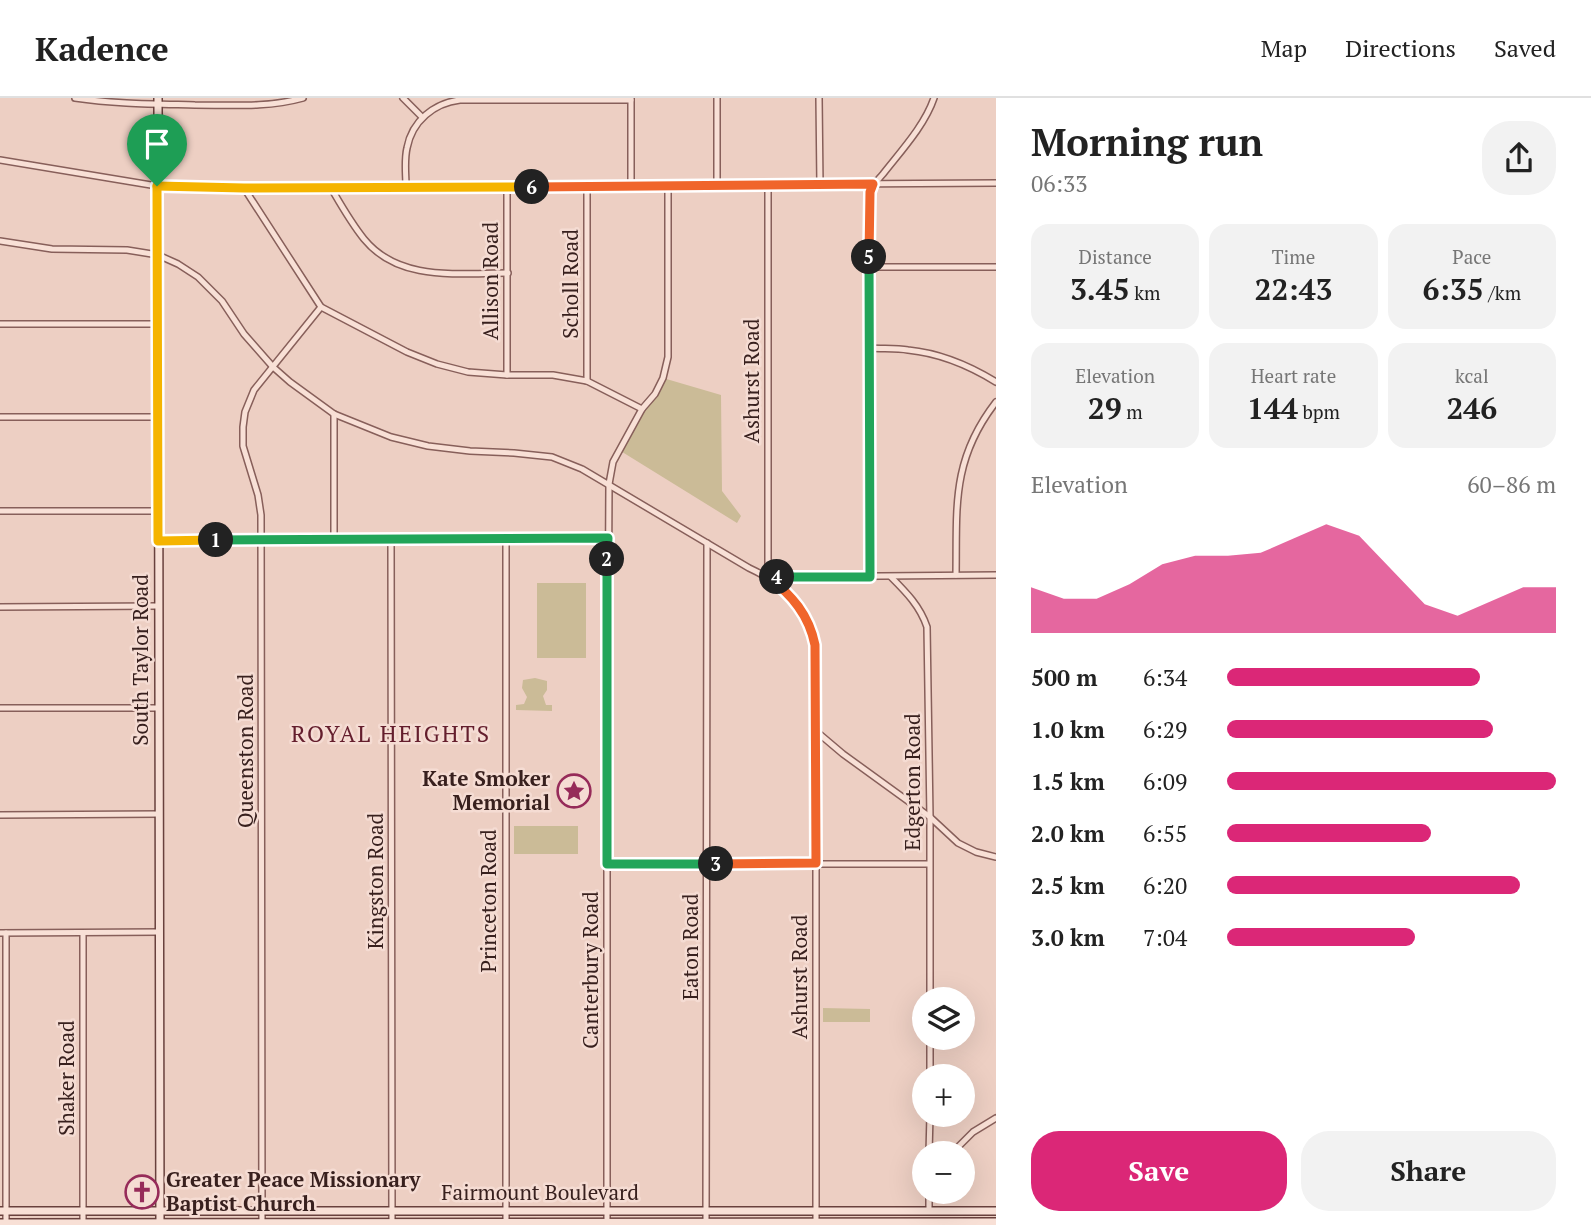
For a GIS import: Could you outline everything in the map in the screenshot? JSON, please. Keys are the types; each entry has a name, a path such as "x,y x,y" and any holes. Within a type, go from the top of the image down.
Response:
{"main road":[{"name":"South Taylor Road","path":"158,101 160,1223"},
{"name":"Fairmount Boulevard","path":"3,1211 996,1211"},
{"path":"196,1211 196,1223"},
{"path":"582,1211 584,1222"},
{"name":"Fairmount Boulevard","path":"3,1223 996,1222"}],"street":[{"path":"75,98 260,106 303,98"},
{"path":"403,98 422,117"},
{"path":"717,185 718,98"},
{"path":"819,98 820,185"},
{"path":"870,577 870,192 873,184 927,116 934,98"},
{"path":"406,187 407,148 412,131 422,117 439,106 457,100 631,99 632,186"},
{"path":"0,160 157,186 331,188 996,183"},
{"name":"Ashurst Road","path":"768,185 768,577 788,592 799,606 814,638 816,659 816,1222"},
{"name":"Scholl Road","path":"587,186 587,381"},
{"name":"Canterbury Road","path":"607,1222 609,484 612,462 642,409 655,394 663,378 668,357 668,186"},
{"name":"Allison Road","path":"507,187 507,375"},
{"path":"244,188 321,307 407,352 437,364 468,372 553,375 587,381 642,409"},
{"path":"331,188 366,241 392,262 430,273 508,273"},
{"path":"0,241 52,249 127,250 158,255 188,270 210,287 222,300 244,334 273,367 334,414 391,437 428,446 552,457 582,469 748,568 768,577 996,575"},
{"path":"869,267 996,267"},
{"name":"Queenston Road","path":"262,1223 261,515 258,495 243,446 243,427 245,412 254,390 321,307"},
{"path":"0,324 158,324"},
{"path":"870,348 906,349 935,355 976,370 996,382"},
{"path":"956,575 957,496 962,467 975,432 996,402"},
{"path":"334,414 334,539"},
{"path":"0,417 158,417"},
{"path":"0,511 158,511"},
{"name":"Princeton Road","path":"506,538 506,1222"},
{"path":"158,541 608,538"},
{"name":"Kingston Road","path":"391,539 392,1222"},
{"name":"Eaton Road","path":"706,1224 707,543"},
{"name":"Edgerton Road","path":"891,577 922,612 927,627 930,987"},
{"path":"0,607 158,606"},
{"path":"0,708 159,708"},
{"path":"817,732 930,817 958,843 967,849 996,857"},
{"path":"0,815 159,814"},
{"path":"607,864 929,864"},
{"path":"3,1223 3,933 159,932"},
{"name":"Shaker Road","path":"83,933 83,1223"},
{"path":"964,1141 996,1118"},
{"path":"929,1204 929,1211"}],"shaded area":[{"path":"663,378 721,395 722,491 741,516 737,523 619,450"},
{"path":"537,583 586,583 586,658 537,658"},
{"path":"535,678 547,681 547,690 543,696 546,705 552,705 552,711 516,710 516,705 524,704 527,697 522,688 523,680"},
{"path":"514,826 578,826 578,854 514,854"},
{"path":"823,1008 870,1009 870,1022 823,1022"}],"place":[{"name":"Kate Smoker Memorial","path":"574,791"},
{"name":"Greater Peace Missionary Baptist Church","path":"142,1192"}],"district":[{"name":"ROYAL HEIGHTS","path":"391,734"}],"route":[{"path":"873,184 870,192 869,267 870,577 768,577 788,592 799,606 811,629 815,645 816,863 607,864 608,538 158,541 157,186 244,188 873,184"}]}
